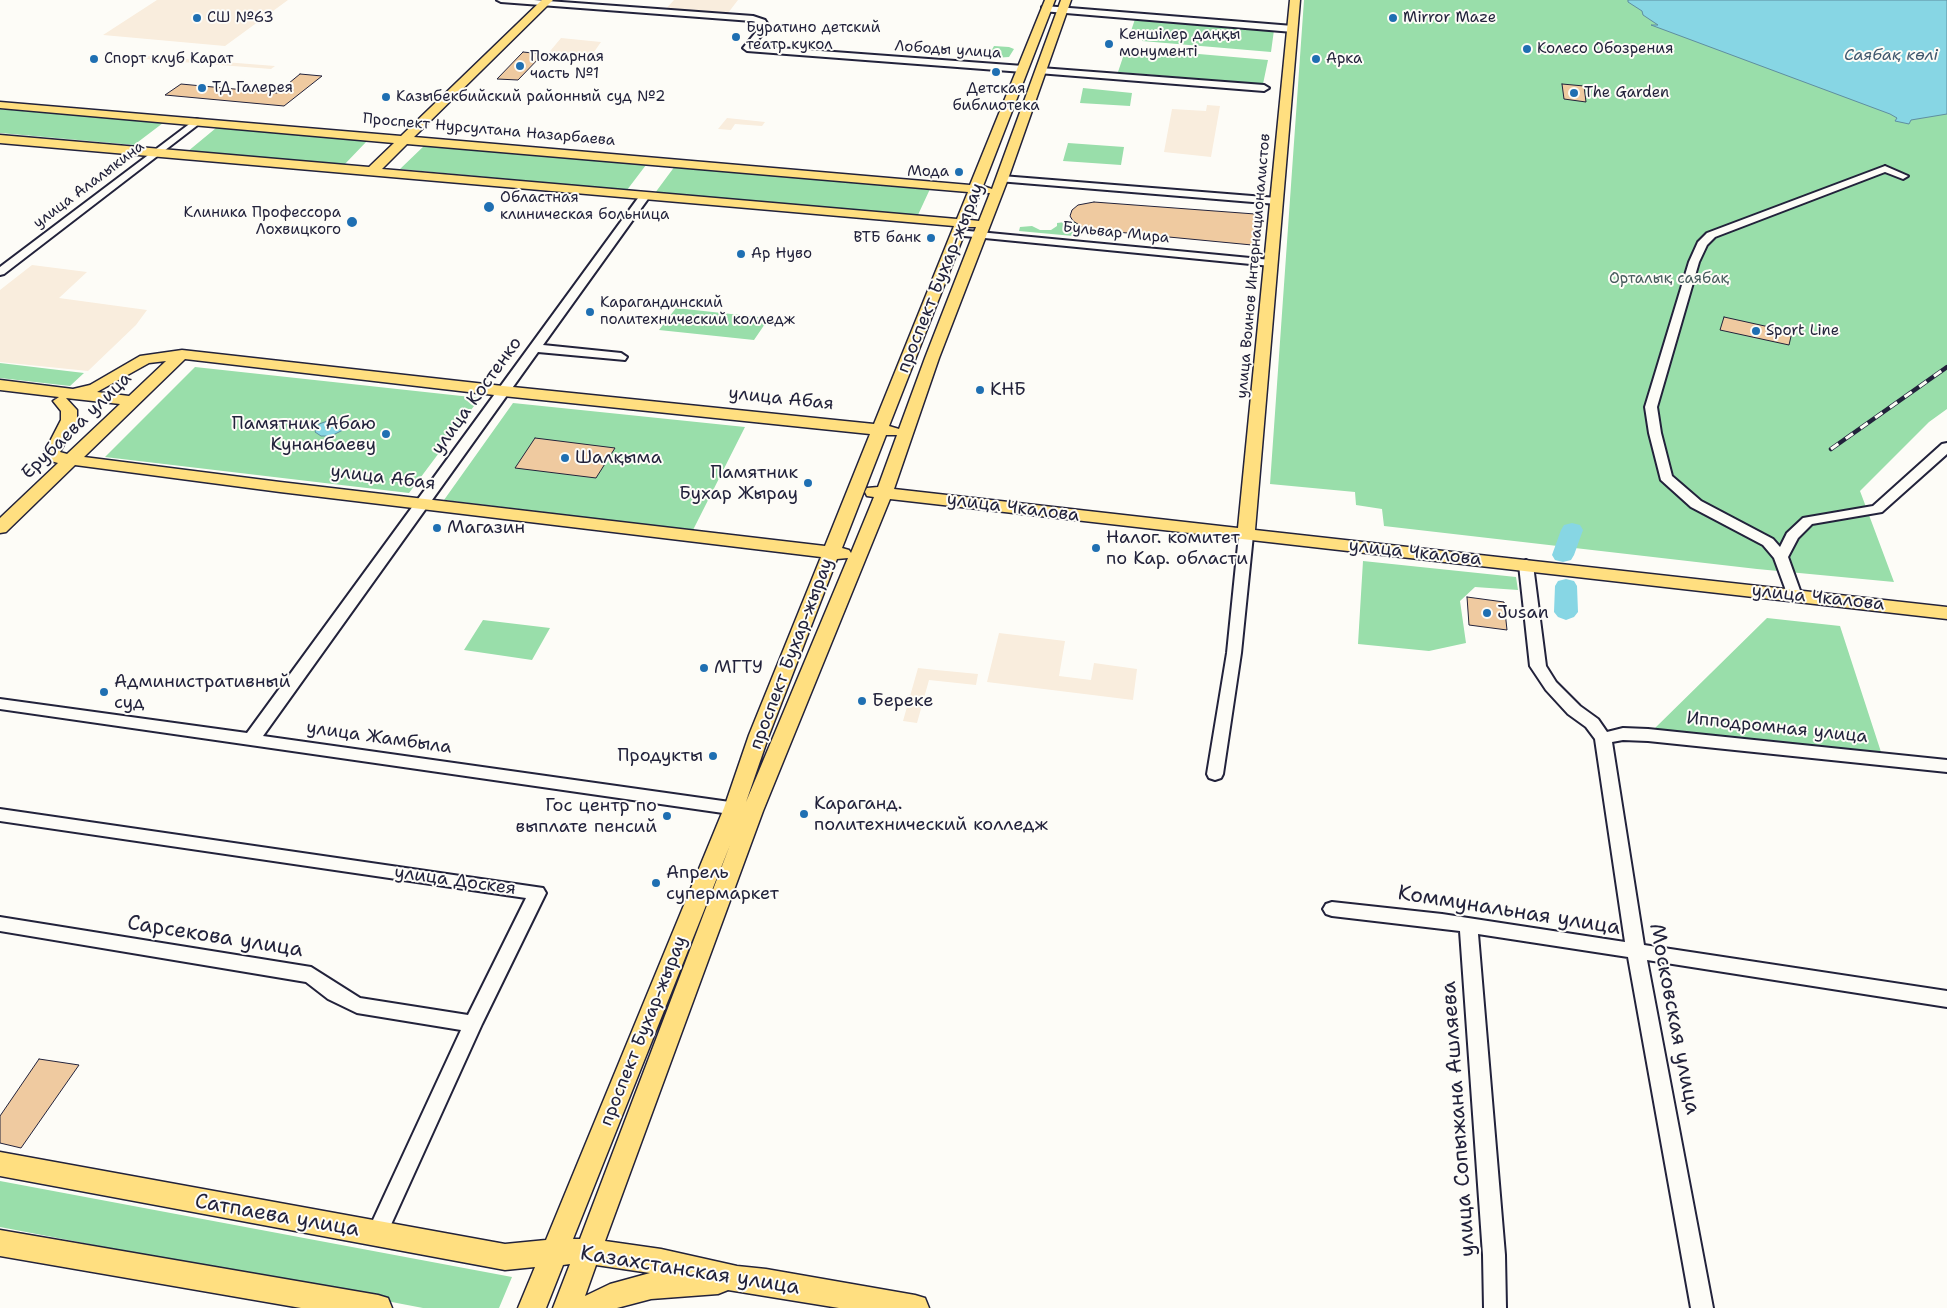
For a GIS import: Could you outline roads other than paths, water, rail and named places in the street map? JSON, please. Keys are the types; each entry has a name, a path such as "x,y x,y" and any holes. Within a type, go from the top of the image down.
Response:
{"main road":[{"name":"улица Воинов Интернационалистов","path":"1246,535 1286,89 1296,0"},
{"path":"371,172 547,2"},
{"name":"проспект Бухар-жырау","path":"567,1308 753,811 884,493 999,185 1032,70 1048,5"},
{"name":"проспект Бухар-жырау","path":"532,1308 734,808 759,735 976,188 1064,5"},
{"name":"Проспект Нурсултана Назарбаева","path":"0,105 976,188 999,185"},
{"path":"0,139 644,196 981,230"},
{"name":"улица Абая","path":"0,396 67,398 95,388 145,359 182,354 504,391 906,433"},
{"name":"Ерубаева улица","path":"0,528 182,354"},
{"name":"улица Абая","path":"0,385 67,398"},
{"path":"67,398 128,404"},
{"name":"улица Абая","path":"67,398 69,420 52,454 57,458 859,556"},
{"name":"улица Чкалова","path":"856,490 1947,613"},
{"name":"Сатпаева улица","path":"0,1164 505,1257 555,1252"},
{"path":"0,1243 378,1308"},
{"name":"Казахстанская улица","path":"555,1252 589,1251 661,1262 737,1279 766,1282 915,1308"},
{"path":"590,1308 610,1296 638,1289 737,1279"}],"street":[{"name":"Лободы улица","path":"501,0 753,19 762,22 765,26 747,48 1264,88"},
{"path":"1048,5 1293,28"},
{"name":"улица Алалыкина","path":"0,272 196,122"},
{"path":"1795,596 1781,557 1768,542 1696,504 1666,477 1655,433 1651,407 1694,262 1702,244 1711,235 1885,168 1904,176"},
{"path":"999,185 1277,201"},
{"name":"улица Костенко","path":"251,740 644,196"},
{"name":"Бульвар Мира","path":"981,230 1271,263"},
{"path":"535,348 621,357"},
{"path":"1781,557 1792,536 1808,521 1877,509 1947,447"},
{"path":"1215,774 1234,653 1246,535"},
{"path":"1526,565 1538,666 1551,686 1574,710 1592,723 1603,738"},
{"name":"улица Жамбыла","path":"0,704 753,811"},
{"name":"Ипподромная улица","path":"1603,738 1624,734 1648,735 1947,766"},
{"name":"Московская улица","path":"1603,738 1636,952 1702,1308"},
{"name":"улица Доскея","path":"0,815 537,893 473,1024 377,1233"},
{"name":"Коммунальная улица","path":"1332,909 1442,921 1469,927 1947,999"},
{"name":"Сарсекова улица","path":"0,924 311,976 335,993 357,1005 473,1024"},
{"name":"улица Сопыжана Ашляева","path":"1469,927 1494,1255 1495,1308"}],"water":[{"name":"Саябақ көлі","path":"1628,0 1947,0 1947,114 1911,120 1909,124 1895,121 1897,118 1890,114 1651,25 1658,25 1643,15 1642,11 1628,2"},
{"path":"333,419 345,421 347,424 345,429 331,436 321,436 315,432 319,424"}],"waterway":[{"path":"1563,555 1572,530"},
{"path":"1566,586 1566,612"}],"railway":[{"path":"1831,449 1947,367"}],"place":[{"name":"СШ №63","path":"197,18"},
{"name":"Mirror Maze","path":"1393,18"},
{"name":"Буратино детский театр кукол","path":"736,37"},
{"name":"Кеншілер даңқы монументі","path":"1109,44"},
{"name":"Колесо Обозрения","path":"1527,49"},
{"name":"Спорт клуб Карат","path":"94,59"},
{"name":"Арка","path":"1316,59"},
{"name":"Пожарная часть №1","path":"520,66"},
{"name":"Детская библиотека","path":"996,72"},
{"name":"ТД Галерея","path":"202,88"},
{"name":"The Garden","path":"1574,93"},
{"name":"Казыбекбийский районный суд №2","path":"386,97"},
{"name":"Мода","path":"959,172"},
{"name":"Областная клиническая больница","path":"489,207"},
{"name":"Клиника Профессора Лохвицкого","path":"352,222"},
{"name":"ВТБ банк","path":"931,238"},
{"name":"Ар Нуво","path":"741,254"},
{"name":"Карагандинский политехнический колледж","path":"590,312"},
{"name":"Sport Line","path":"1756,331"},
{"name":"КНБ","path":"980,390"},
{"name":"Памятник Абаю Кунанбаеву","path":"386,434"},
{"name":"Шалқыма","path":"565,458"},
{"name":"Памятник Бухар Жырау","path":"808,483"},
{"name":"Магазин","path":"437,528"},
{"name":"Налог. комитет по Кар. области","path":"1096,548"},
{"name":"Jusan","path":"1487,613"},
{"name":"МГТУ","path":"704,668"},
{"name":"Административный суд","path":"104,692"},
{"name":"Береке","path":"862,701"},
{"name":"Продукты","path":"713,756"},
{"name":"Караганд. политехнический колледж","path":"804,814"},
{"name":"Гос центр по выплате пенсий","path":"667,816"},
{"name":"Апрель супермаркет","path":"656,883"}],"park label":[{"name":"Орталық саябақ","path":"1669,279"}]}
